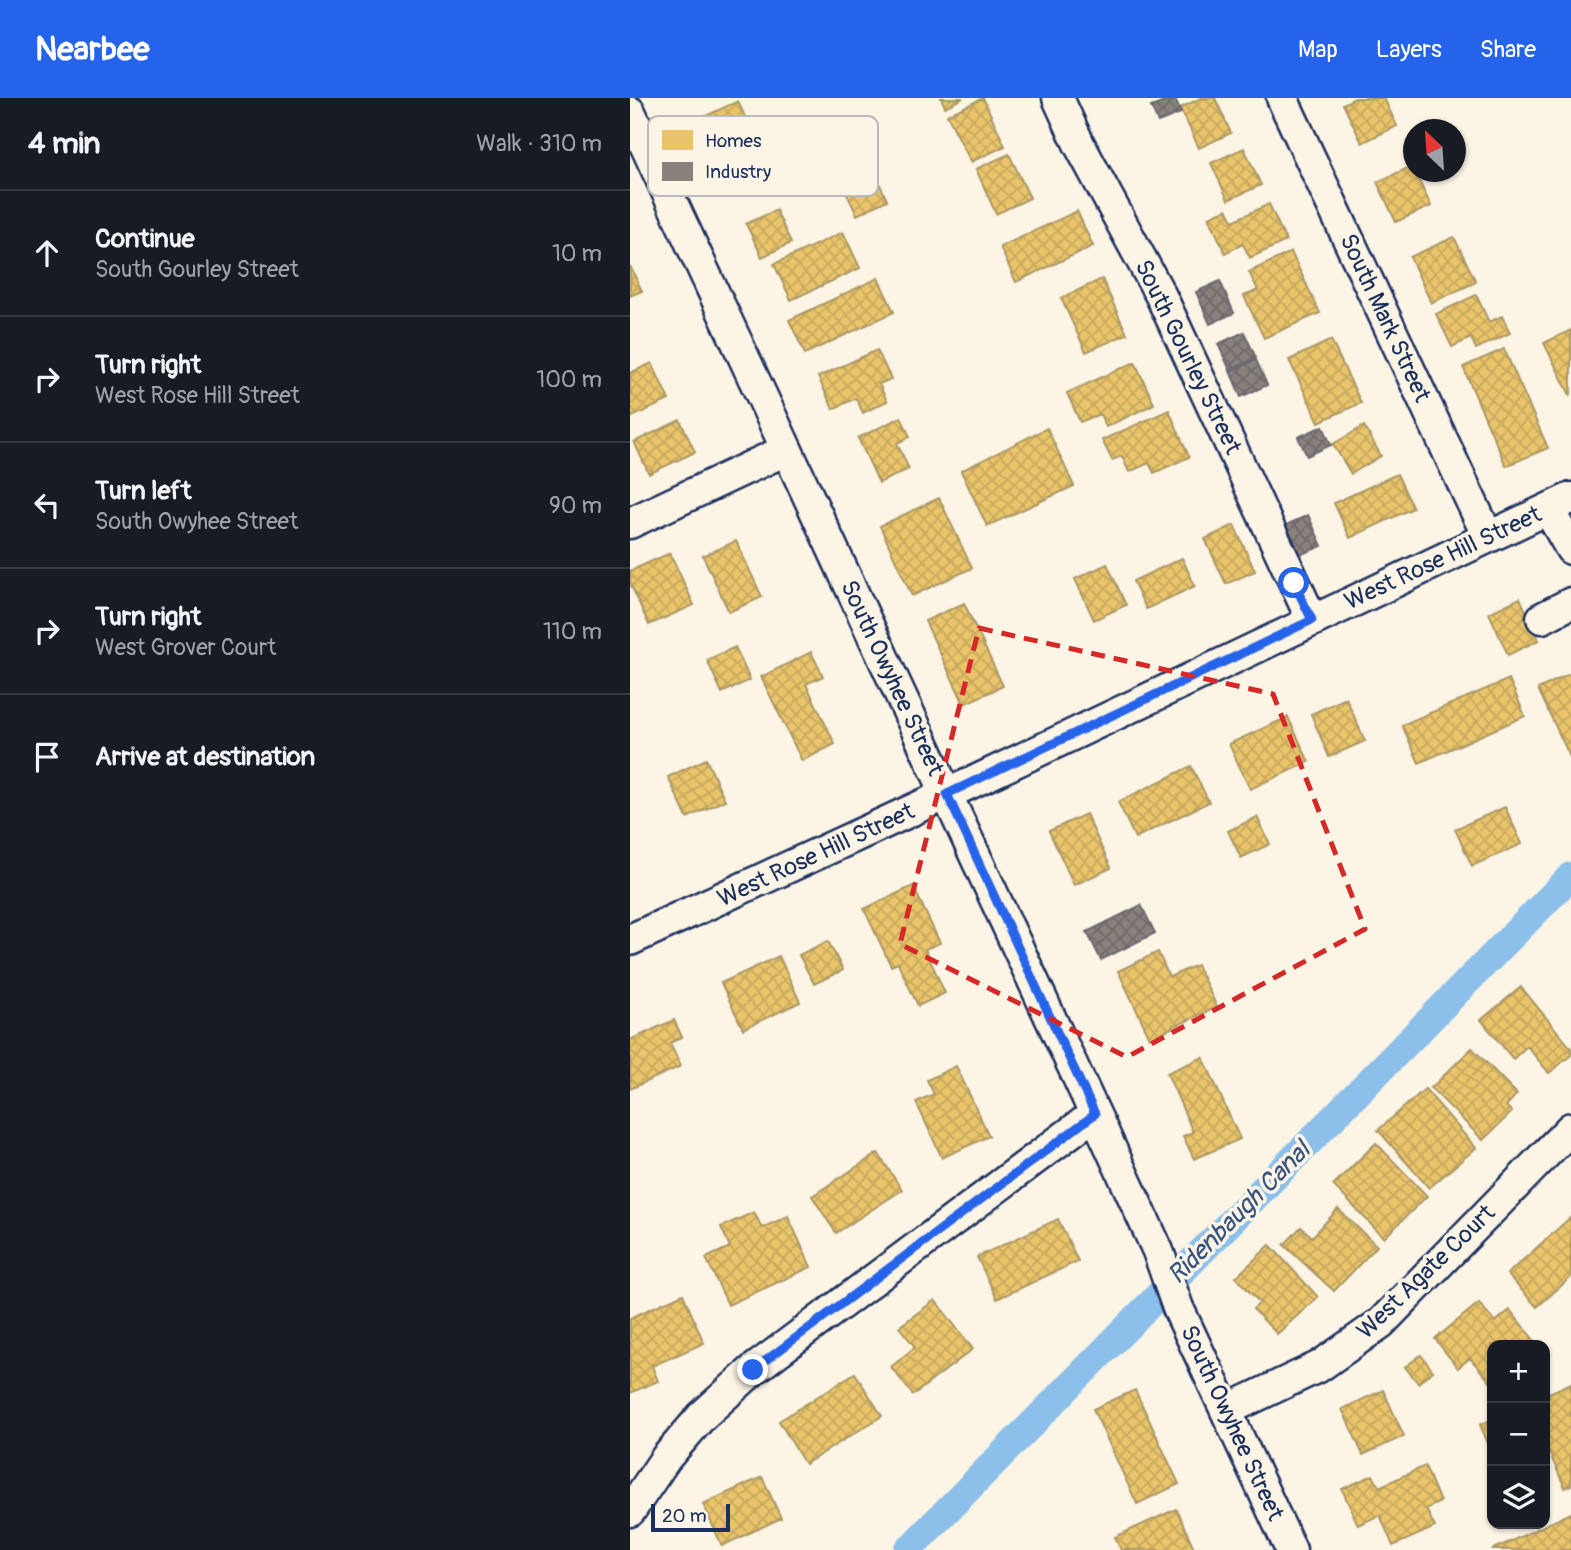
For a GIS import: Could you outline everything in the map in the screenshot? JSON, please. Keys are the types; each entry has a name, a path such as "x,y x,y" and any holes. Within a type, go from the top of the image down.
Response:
{"street":[{"name":"South Gourley Street","path":"1058,98 1079,144 1161,296 1312,620"},
{"name":"South Mark Street","path":"1282,98 1488,537"},
{"name":"South Owyhee Street","path":"630,112 648,151"},
{"name":"South Owyhee Street","path":"669,196 1158,1251 1178,1308 1291,1550"},
{"path":"630,523 786,450"},
{"name":"West Rose Hill Street","path":"630,940 947,794 1559,504"},
{"path":"1559,504 1571,549"},
{"path":"1542,618 1571,603"},
{"path":"630,1511 666,1458 702,1416 753,1370 1095,1114"},
{"name":"West Agate Court","path":"1227,1410 1320,1366 1381,1323 1571,1128"}],"highlighted area":[{"path":"979,628 1273,694 1365,929 1127,1057 900,944"}],"building: Homes":[{"path":"941,98 963,98 945,107"},
{"path":"983,98 1005,146 971,162 947,115"},
{"path":"1201,98 1215,98 1231,133 1199,148 1180,108"},
{"path":"1355,98 1384,98 1397,126 1362,143 1343,104"},
{"path":"738,101 744,116 706,116"},
{"path":"1244,148 1261,185 1228,200 1211,163"},
{"path":"1009,154 1030,198 996,214 976,169"},
{"path":"1403,170 1403,182 1420,182 1431,206 1396,222 1377,182"},
{"path":"878,181 887,200 857,215 848,196 878,196"},
{"path":"1269,204 1286,241 1250,258 1243,244 1225,253 1209,217 1227,209 1233,221"},
{"path":"776,210 791,243 762,257 746,224"},
{"path":"1077,211 1093,246 1016,282 1000,247"},
{"path":"843,232 860,268 791,300 774,264"},
{"path":"1454,237 1476,282 1431,303 1410,257"},
{"path":"1291,252 1320,313 1264,338 1244,296 1258,290 1249,272"},
{"path":"630,266 642,291 630,296"},
{"path":"878,278 894,312 805,354 789,320"},
{"path":"1102,279 1127,334 1086,352 1061,298"},
{"path":"1476,295 1489,322 1502,316 1510,333 1476,349 1471,338 1452,347 1436,314"},
{"path":"1571,330 1571,394 1570,395 1544,343"},
{"path":"1331,340 1361,403 1319,422 1289,360"},
{"path":"1504,349 1548,448 1506,466 1463,367"},
{"path":"877,350 891,379 879,384 887,401 863,413 856,398 833,409 818,377"},
{"path":"1135,362 1154,404 1106,427 1100,414 1080,422 1067,393"},
{"path":"652,363 669,400 630,418 630,373"},
{"path":"1169,410 1189,457 1154,473 1149,463 1129,472 1122,456 1112,460 1102,440"},
{"path":"901,417 910,437 897,443 909,469 879,483 858,438"},
{"path":"680,420 695,452 649,474 634,442"},
{"path":"1364,426 1381,456 1351,474 1333,444"},
{"path":"1047,428 1074,486 987,526 961,471"},
{"path":"1397,474 1413,508 1350,538 1334,503"},
{"path":"939,498 972,568 912,596 880,526"},
{"path":"1234,525 1255,571 1226,584 1205,539"},
{"path":"736,541 762,597 729,612 703,556"},
{"path":"670,553 694,605 649,625 630,583 630,571"},
{"path":"1182,558 1195,586 1146,609 1133,581"},
{"path":"1107,564 1126,605 1094,620 1075,579"},
{"path":"1520,598 1539,640 1508,655 1489,613"},
{"path":"964,603 1003,686 964,704 925,621"},
{"path":"735,647 750,680 722,693 707,660"},
{"path":"811,652 823,676 806,684 835,744 802,761 761,677"},
{"path":"1571,673 1571,759 1538,689"},
{"path":"1509,679 1525,716 1419,763 1402,725"},
{"path":"1346,698 1365,741 1329,757 1311,714"},
{"path":"1288,717 1309,762 1250,789 1229,744"},
{"path":"706,759 725,800 687,818 668,777"},
{"path":"1191,766 1209,802 1135,838 1118,802"},
{"path":"1505,807 1522,844 1472,866 1455,829"},
{"path":"1086,814 1111,868 1074,885 1049,831"},
{"path":"1257,817 1270,844 1241,858 1228,831"},
{"path":"913,886 940,943 925,949 945,993 918,1006 898,963 891,966 864,909"},
{"path":"828,941 843,970 814,984 799,955"},
{"path":"1158,952 1169,977 1197,965 1217,1007 1150,1038 1118,971"},
{"path":"779,956 800,1002 743,1029 721,983"},
{"path":"1521,987 1571,1048 1571,1055 1549,1073 1527,1046 1513,1059 1481,1020"},
{"path":"674,1020 682,1037 670,1043 681,1066 630,1089 630,1040"},
{"path":"1472,1048 1517,1094 1506,1106 1512,1112 1483,1140 1431,1088"},
{"path":"1203,1057 1240,1139 1194,1159 1183,1136 1193,1132 1167,1073"},
{"path":"956,1066 989,1136 942,1158 916,1102 934,1094 927,1080"},
{"path":"1425,1089 1476,1148 1429,1188 1378,1130"},
{"path":"1376,1143 1427,1196 1384,1238 1333,1185"},
{"path":"878,1153 902,1190 836,1233 812,1196"},
{"path":"1338,1209 1377,1246 1334,1291 1284,1245 1301,1227 1312,1237"},
{"path":"754,1212 762,1228 788,1216 811,1267 728,1305 706,1258 730,1247 721,1227"},
{"path":"1571,1217 1571,1277 1537,1307 1507,1274"},
{"path":"1058,1219 1078,1261 997,1299 977,1257"},
{"path":"1270,1245 1318,1297 1277,1334 1253,1309 1260,1303 1236,1277"},
{"path":"683,1294 704,1343 652,1366 658,1381 630,1393 630,1318"},
{"path":"935,1300 973,1349 913,1395 891,1367 915,1347 899,1327"},
{"path":"1479,1303 1495,1322 1510,1310 1534,1340 1487,1340 1487,1378 1470,1358 1458,1368 1435,1339"},
{"path":"1421,1355 1433,1371 1418,1383 1405,1367"},
{"path":"855,1373 882,1416 805,1464 779,1421"},
{"path":"1571,1383 1571,1485 1565,1488 1550,1454 1550,1393"},
{"path":"1135,1390 1179,1484 1137,1504 1093,1409"},
{"path":"1383,1390 1404,1436 1363,1455 1342,1409"},
{"path":"1487,1422 1487,1441 1480,1425"},
{"path":"1425,1466 1440,1502 1426,1509 1435,1527 1393,1546 1380,1515 1358,1525 1342,1489 1373,1475 1379,1487"},
{"path":"762,1477 781,1518 722,1546 703,1504"},
{"path":"1176,1509 1195,1550 1121,1550 1115,1537"},
{"path":"1571,1513 1571,1550 1492,1550 1537,1529 1550,1529 1550,1523"}],"building: Industry":[{"path":"1175,98 1181,113 1158,122 1151,107"},
{"path":"1220,281 1234,313 1210,324 1196,292"},
{"path":"1244,332 1256,358 1230,370 1218,344"},
{"path":"1256,360 1267,385 1241,397 1230,371"},
{"path":"1323,426 1331,445 1307,456 1298,437"},
{"path":"1308,515 1322,546 1297,556 1284,526"},
{"path":"1141,905 1155,933 1101,960 1087,932"}],"waterway":[{"name":"Ridenbaugh Canal","path":"908,1550 1571,876"}],"route":[{"path":"753,1370 1095,1114 947,794 1312,620 1294,583"}]}
